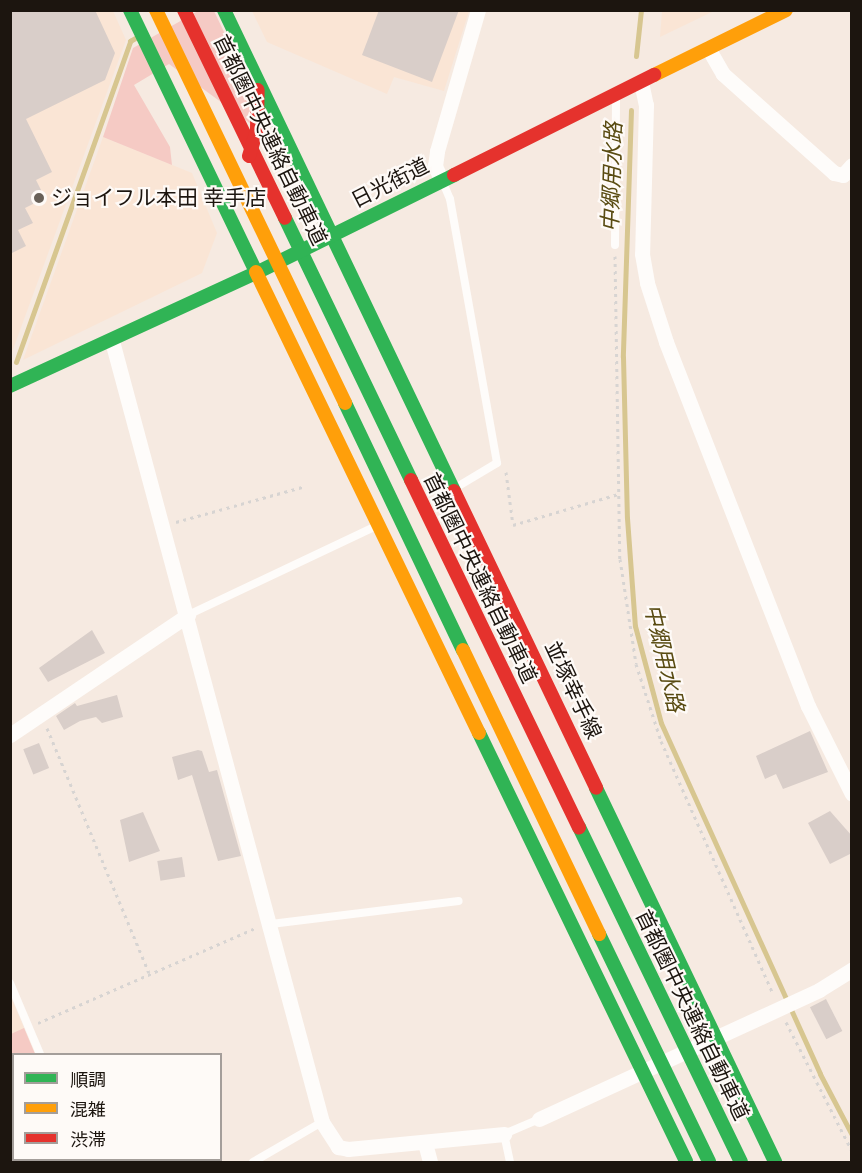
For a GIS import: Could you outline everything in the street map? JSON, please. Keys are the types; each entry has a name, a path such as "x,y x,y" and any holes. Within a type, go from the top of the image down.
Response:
{"main road":[{"path":"130,10 686,1162"},
{"path":"156,10 709,1162"},
{"name":"首都圏中央連絡自動車道","path":"184,10 741,1162"},
{"name":"並塚幸手線","path":"224,10 773,1162"},
{"name":"日光街道","path":"10,386 112,341 333,236 786,10"},
{"path":"256,77 259,109 249,173 275,235 269,257 258,272"},
{"path":"333,236 302,263 297,275 333,352 328,398 345,456"}],"street":[{"path":"442,181 435,166 437,151 478,10"},
{"path":"708,48 723,74 834,173 849,174"},
{"path":"641,82 646,105 642,254 647,283 666,342 808,706 852,794"},
{"path":"112,341 188,615 322,1122 338,1147 425,1143 504,1134"},
{"path":"10,735 188,615"},
{"path":"539,1119 819,990 852,969"},
{"path":"425,1143 430,1162"}],"lane":[{"path":"615,94 618,116 615,245"},
{"path":"442,181 450,199 497,463 453,489"},
{"path":"188,615 377,525"},
{"path":"271,924 459,901"},
{"path":"10,983 40,1053"},
{"path":"510,1162 504,1134 539,1119"},
{"path":"254,1162 322,1122"}],"path":[{"path":"615,245 618,494 626,615 647,705 852,1151"},
{"path":"497,463 506,469 513,525 618,494"},
{"path":"163,526 302,487"},
{"path":"41,714 149,973"},
{"path":"28,1028 149,973 271,924"}],"shaded area":[{"path":"662,10 714,11 660,37"},
{"name":"ジョイフル本田 幸手店","path":"11,11 113,11 126,40 11,355"},
{"path":"198,11 214,11 247,80 251,124 169,64 134,85 170,147 172,165 103,137 133,48"},
{"path":"252,11 469,11 444,91 394,77 387,94 267,42"},
{"path":"103,137 192,173 217,233 202,273 23,360"},
{"path":"10,995 35,1053 12,1053 12,1161 78,1162 11,1162"},
{"path":"24,1028 35,1053 12,1053 12,1161 78,1162 11,1162 11,1034"}],"building":[{"path":"10,10 95,10 115,53 105,80 26,119 52,172 36,180 45,198 25,208 33,223 18,230 26,246 10,254"},
{"path":"379,10 459,10 432,82 362,55"},
{"path":"92,630 105,653 48,682 39,668"},
{"path":"117,695 123,717 102,723 96,717 80,721 64,730 56,716 75,703 77,706"},
{"path":"810,731 828,772 783,789 776,774 765,779 756,756"},
{"path":"39,743 49,768 33,774 23,749"},
{"path":"202,751 209,772 217,770 241,856 218,861 192,775 178,780 172,757"},
{"path":"830,811 852,836 852,853 830,864 808,823"},
{"path":"143,812 160,851 129,862 120,820"},
{"path":"182,857 185,877 160,881 157,861"},
{"path":"826,999 842,1031 826,1039 810,1007"}],"waterway":[{"name":"中郷用水路","path":"636,56 641,10"},
{"path":"16,362 130,41 137,37"},
{"name":"中郷用水路","path":"631,110 623,357 627,518 635,626 661,723 820,1074 852,1135"}],"traffic: fast":[{"path":"130,10 256,272"},
{"path":"224,10 454,491"},
{"path":"10,386 258,272 454,175"},
{"path":"285,218 411,480"},
{"path":"345,403 463,650"},
{"path":"479,733 686,1162"},
{"path":"596,788 775,1162"},
{"path":"579,827 741,1162"},
{"path":"599,934 709,1162"}],"traffic: slow":[{"path":"156,10 345,403"},
{"path":"654,75 786,10"},
{"path":"256,272 479,733"},
{"path":"463,650 599,934"}],"traffic: jam":[{"path":"184,10 285,218"},
{"path":"454,175 654,75"},
{"path":"249,156 257,129 258,90"},
{"path":"411,480 579,827"},
{"path":"454,491 596,788"}],"place":[{"name":"ジョイフル本田 幸手店","path":"39,198"}]}
